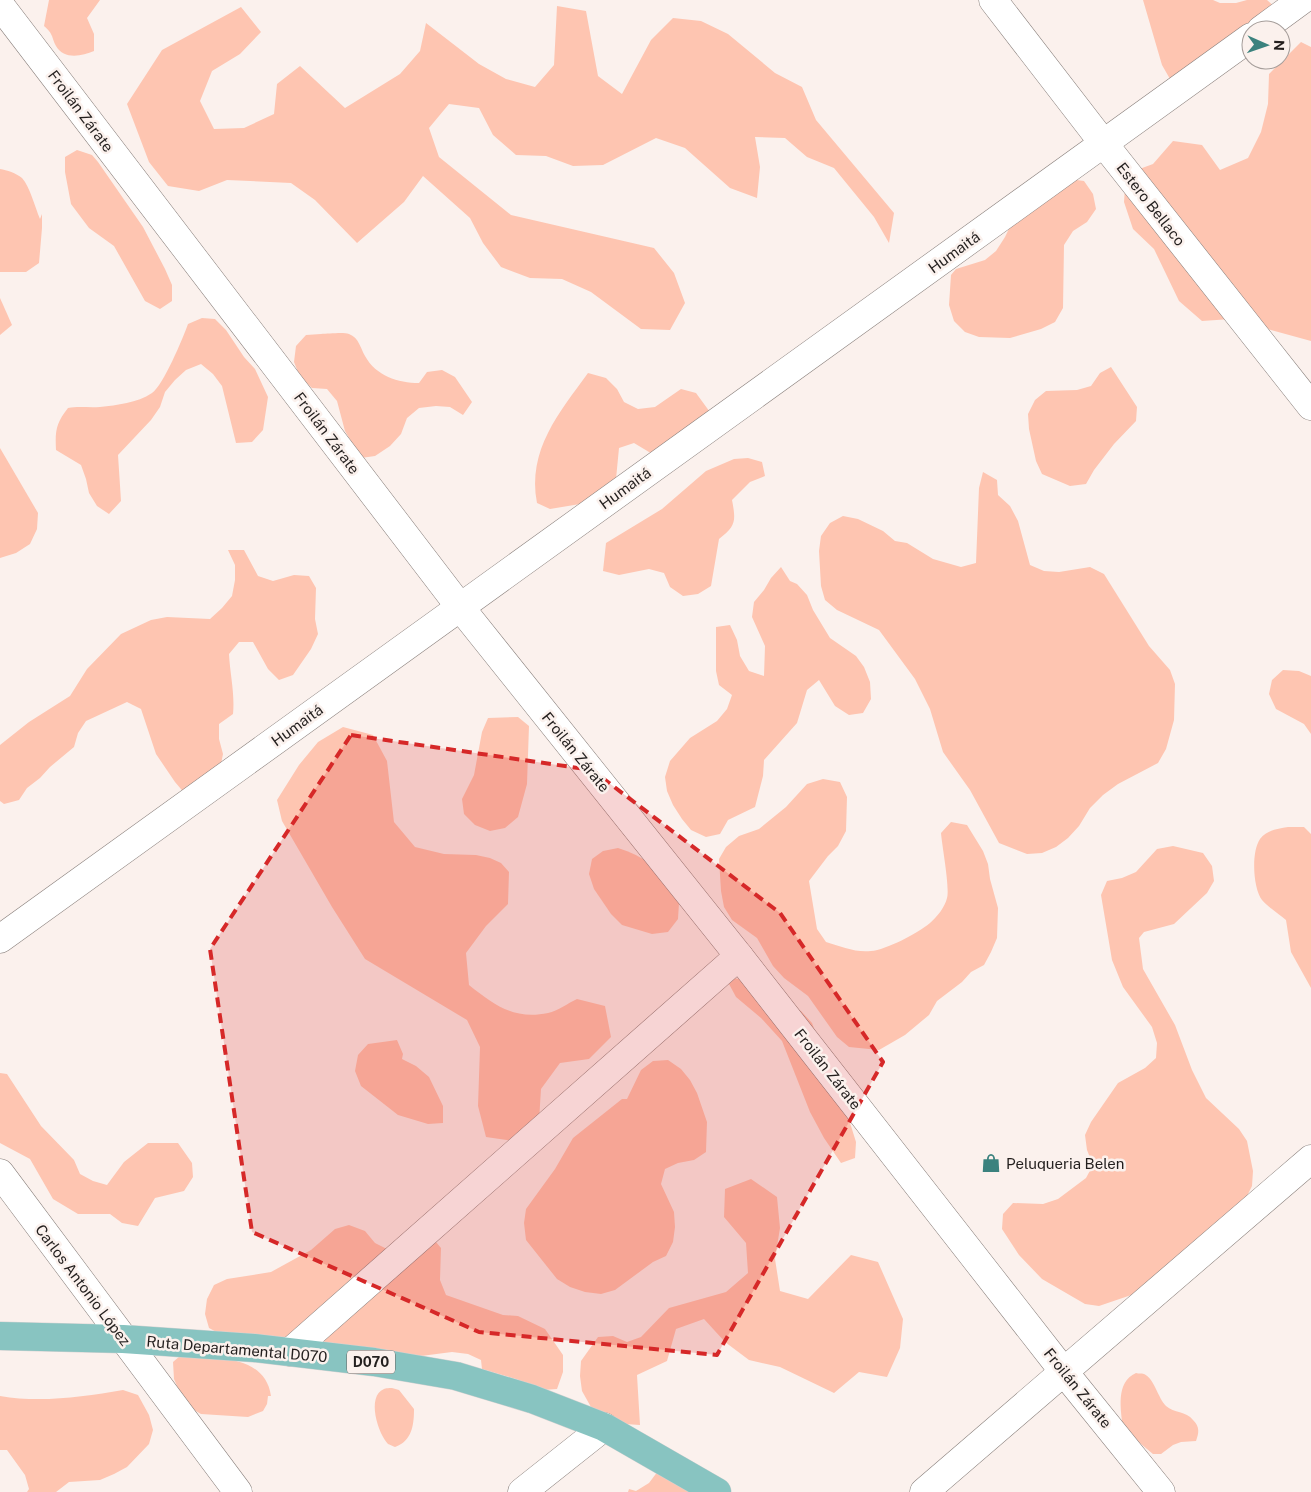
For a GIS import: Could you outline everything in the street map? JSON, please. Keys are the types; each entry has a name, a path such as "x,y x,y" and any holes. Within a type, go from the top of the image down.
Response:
{"main road":[{"name":"Ruta Departamental D070","path":"0,1336 123,1339 254,1348 374,1362 456,1376 532,1399 604,1428 717,1492"}],"street":[{"name":"Estero Bellaco","path":"994,0 1104,144 1311,406"},
{"path":"1275,20 1302,0"},
{"name":"Froilán Zárate","path":"0,5 460,607 739,956 1064,1372 1161,1492"},
{"name":"Humaitá","path":"0,939 1241,44"},
{"path":"290,1352 739,956"},
{"path":"924,1492 1311,1159"},
{"name":"Carlos Antonio López","path":"0,1173 238,1492"},
{"path":"522,1492 604,1428"}],"highlighted area":[{"path":"351,735 592,770 780,913 883,1062 717,1355 479,1332 252,1232 210,949"}],"shaded area":[{"path":"49,0 100,0 87,18 94,34 94,51 74,56 59,50 51,34 44,26"},
{"path":"1143,0 1213,0 1220,3 1236,3 1247,0 1267,0 1278,10 1262,20 1241,20 1241,34 1170,79 1162,65"},
{"path":"557,6 586,11 598,76 622,94 651,40 673,18 701,21 728,34 775,73 802,87 816,120 894,213 889,243 874,217 834,168 807,157 785,138 755,137 760,167 757,198 730,188 685,148 656,138 603,165 573,166 546,156 516,155 493,135 479,108 449,104 429,128 439,157 511,215 654,248 674,273 685,303 670,330 641,329 591,292 562,279 530,278 501,267 483,243 470,218 423,176 404,202 357,243 315,200 291,183 227,180 199,191 168,186 149,162 127,104 162,50 241,7 261,32 240,54 212,71 200,101 214,129 244,128 274,114 277,84 300,66 345,108 400,74 420,51 426,23 479,64 506,79 535,87 554,65"},
{"path":"1301,42 1311,47 1311,341 1231,319 1202,321 1179,301 1154,249 1133,229 1124,202 1126,174 1153,164 1173,141 1202,145 1220,170 1248,158 1261,132 1268,104 1269,74 1273,70 1291,70 1291,52"},
{"path":"77,150 92,155 98,162 143,227 165,269 172,285 172,301 160,309 145,301 114,246 89,228 71,204 65,172 65,157"},
{"path":"0,169 22,178 30,192 40,219 42,214 39,263 26,272 0,272"},
{"path":"1069,179 1084,181 1093,194 1096,209 1087,222 1073,231 1064,245 1063,308 1055,322 1041,329 1010,338 979,337 965,332 954,321 949,305 951,275 956,269 985,260 996,251 1018,210"},
{"path":"0,298 12,325 0,335"},
{"path":"202,318 215,319 226,330 244,357 255,369 268,397 263,430 252,442 236,443 222,386 213,374 201,364 186,370 165,392 160,407 151,420 118,455 121,501 109,514 97,506 89,493 81,465 56,450 56,432 61,418 68,408 120,404 140,399 152,393 167,372 188,324"},
{"path":"349,334 357,340 365,356 375,369 388,377 403,382 419,383 427,372 442,370 455,377 472,402 463,415 450,407 419,408 407,418 401,434 390,446 375,456 361,458 345,431 337,401 327,389 312,388 300,377 294,362 296,346 306,335"},
{"path":"1111,367 1137,407 1136,421 1114,444 1086,484 1070,486 1042,474 1036,461 1029,429 1028,414 1035,400 1046,391 1077,390 1091,386 1100,373"},
{"path":"588,373 606,378 617,389 624,402 638,409 655,407 681,389 696,393 715,419 659,458 634,443 619,448 616,479 609,494 580,504 550,509 537,503 535,484 541,449 556,418"},
{"path":"0,448 38,513 37,529 30,544 16,553 0,558"},
{"path":"748,458 762,462 765,476 750,482 732,500 734,518 732,526 719,539 711,586 698,594 683,596 670,587 664,573 649,569 619,575 603,571 606,543 662,509 706,471 734,459"},
{"path":"983,472 997,480 998,495 1010,506 1018,521 1030,565 1044,571 1059,572 1090,567 1104,574 1149,646 1170,670 1175,684 1174,720 1166,749 1158,763 1118,784 1103,795 1090,808 1079,826 1068,838 1056,847 1042,853 1027,854 999,843 970,790 943,752 930,709 915,679 879,630 837,610 825,600 821,586 819,551 821,536 830,523 843,516 858,519 883,531 895,541 907,543 933,559 961,567 976,563 979,488"},
{"path":"228,550 244,550 258,576 273,581 294,575 309,576 316,588 315,619 318,634 311,649 293,675 279,680 268,669 253,642 239,642 229,654 233,714 219,724 219,739 223,754 220,769 186,795 156,754 141,709 127,702 86,721 78,733 74,747 27,788 19,800 4,804 0,801 0,745 29,722 70,696 87,669 121,634 151,620 167,617 210,619 232,596 235,565"},
{"path":"781,567 790,581 797,584 807,595 813,610 830,638 856,656 864,667 870,682 871,699 863,713 849,715 835,706 819,680 807,690 797,723 764,760 763,776 755,807 728,820 720,834 706,837 691,830 682,819 667,791 665,777 670,761 690,738 717,721 727,709 732,695 719,685 716,671 716,627 730,625 737,640 740,656 749,671 764,676 765,646 752,617 754,602"},
{"path":"1283,670 1299,671 1311,676 1311,734 1304,724 1276,709 1269,694 1272,680"},
{"path":"518,717 529,726 527,784 518,817 505,828 490,831 475,825 464,814 462,799 474,775 482,732 488,718"},
{"path":"343,727 373,735 387,761 394,822 415,847 444,854 476,855 490,858 501,863 509,872 508,904 486,926 466,953 469,985 487,999 505,1009 525,1014 536,1015 552,1012 577,999 605,1006 611,1037 589,1059 560,1063 541,1089 539,1121 514,1141 486,1137 478,1106 480,1047 467,1020 365,959 282,821 277,800 299,765 318,742"},
{"path":"823,779 840,782 847,797 846,831 838,846 809,881 817,929 826,942 860,951 877,950 910,936 933,921 943,908 948,893 941,833 951,822 967,825 983,851 988,864 998,908 997,938 984,965 971,972 962,982 937,1001 929,1015 905,1035 879,1050 849,1047 837,1037 808,996 784,978 773,966 757,938 732,920 724,907 719,859 726,847 739,836 759,829 786,807 807,784"},
{"path":"1304,827 1311,834 1311,988 1291,952 1286,920 1262,900 1255,879 1255,852 1260,839 1276,829"},
{"path":"1173,846 1203,853 1212,866 1214,881 1207,893 1174,924 1144,932 1139,938 1143,969 1175,1025 1192,1070 1206,1098 1239,1129 1247,1141 1253,1171 1252,1186 1237,1216 1143,1291 1099,1306 1085,1304 1042,1279 1019,1255 1002,1229 1003,1214 1013,1203 1043,1204 1058,1199 1086,1178 1093,1165 1087,1150 1085,1135 1091,1122 1118,1083 1145,1068 1156,1058 1157,1043 1152,1027 1123,987 1112,960 1101,895 1107,881 1122,878 1136,872 1157,849"},
{"path":"618,848 636,855 651,864 680,888 678,919 668,932 652,934 622,925 611,914 594,889 589,874 592,859 603,851"},
{"path":"734,978 748,981 772,999 801,1011 812,1023 851,1126 856,1142 855,1158 841,1163 824,1138 810,1112 782,1041 761,1018 736,997 729,984"},
{"path":"397,1040 403,1054 402,1059 416,1066 429,1077 443,1106 443,1123 428,1124 398,1115 361,1086 355,1071 358,1055 368,1044"},
{"path":"668,1060 681,1069 690,1080 697,1093 707,1122 706,1152 694,1160 678,1163 665,1169 661,1184 674,1212 673,1242 666,1256 653,1262 615,1290 601,1294 585,1292 570,1287 557,1279 526,1240 524,1223 526,1209 555,1169 573,1138 622,1099 627,1099 641,1070 653,1061"},
{"path":"0,1073 7,1074 41,1126 74,1160 80,1174 93,1181 107,1185 124,1162 148,1143 178,1143 192,1163 193,1177 184,1191 155,1198 138,1226 122,1223 110,1214 78,1214 53,1199 30,1159 0,1143"},
{"path":"751,1179 777,1197 780,1228 775,1259 780,1291 808,1299 851,1255 878,1262 903,1319 900,1348 887,1377 859,1372 834,1393 780,1367 749,1360 725,1342 704,1319 676,1329 667,1361 637,1375 640,1425 610,1423 596,1416 582,1391 580,1376 581,1361 598,1337 613,1336 627,1342 641,1337 669,1308 726,1292 748,1273 746,1243 724,1217 725,1189"},
{"path":"349,1225 365,1231 375,1243 389,1250 431,1236 441,1248 440,1280 446,1295 503,1315 518,1316 545,1329 563,1355 563,1372 557,1389 543,1390 516,1379 482,1369 481,1360 468,1354 452,1352 390,1360 222,1335 209,1328 205,1314 207,1299 214,1285 227,1279 271,1272 311,1250 335,1229"},
{"path":"180,1356 221,1358 248,1365 259,1372 267,1382 271,1396 268,1396 267,1404 263,1411 248,1417 201,1414 194,1410 183,1400 174,1379 173,1362"},
{"path":"1136,1373 1144,1374 1151,1380 1166,1406 1187,1415 1193,1420 1198,1430 1196,1441 1181,1442 1173,1445 1161,1454 1153,1454 1123,1429 1122,1390 1129,1377"},
{"path":"385,1389 399,1390 414,1409 411,1432 405,1441 395,1447 388,1444 384,1439 378,1424 375,1407 379,1393"},
{"path":"123,1390 138,1395 149,1415 153,1430 149,1444 127,1467 100,1480 69,1482 56,1492 27,1492 29,1489 25,1475 7,1450 0,1450 0,1396 46,1399 77,1397"},
{"path":"658,1471 711,1492 628,1492 629,1489 636,1491 649,1483"}],"place":[{"name":"Peluqueria Belen","path":"991,1163"}]}
